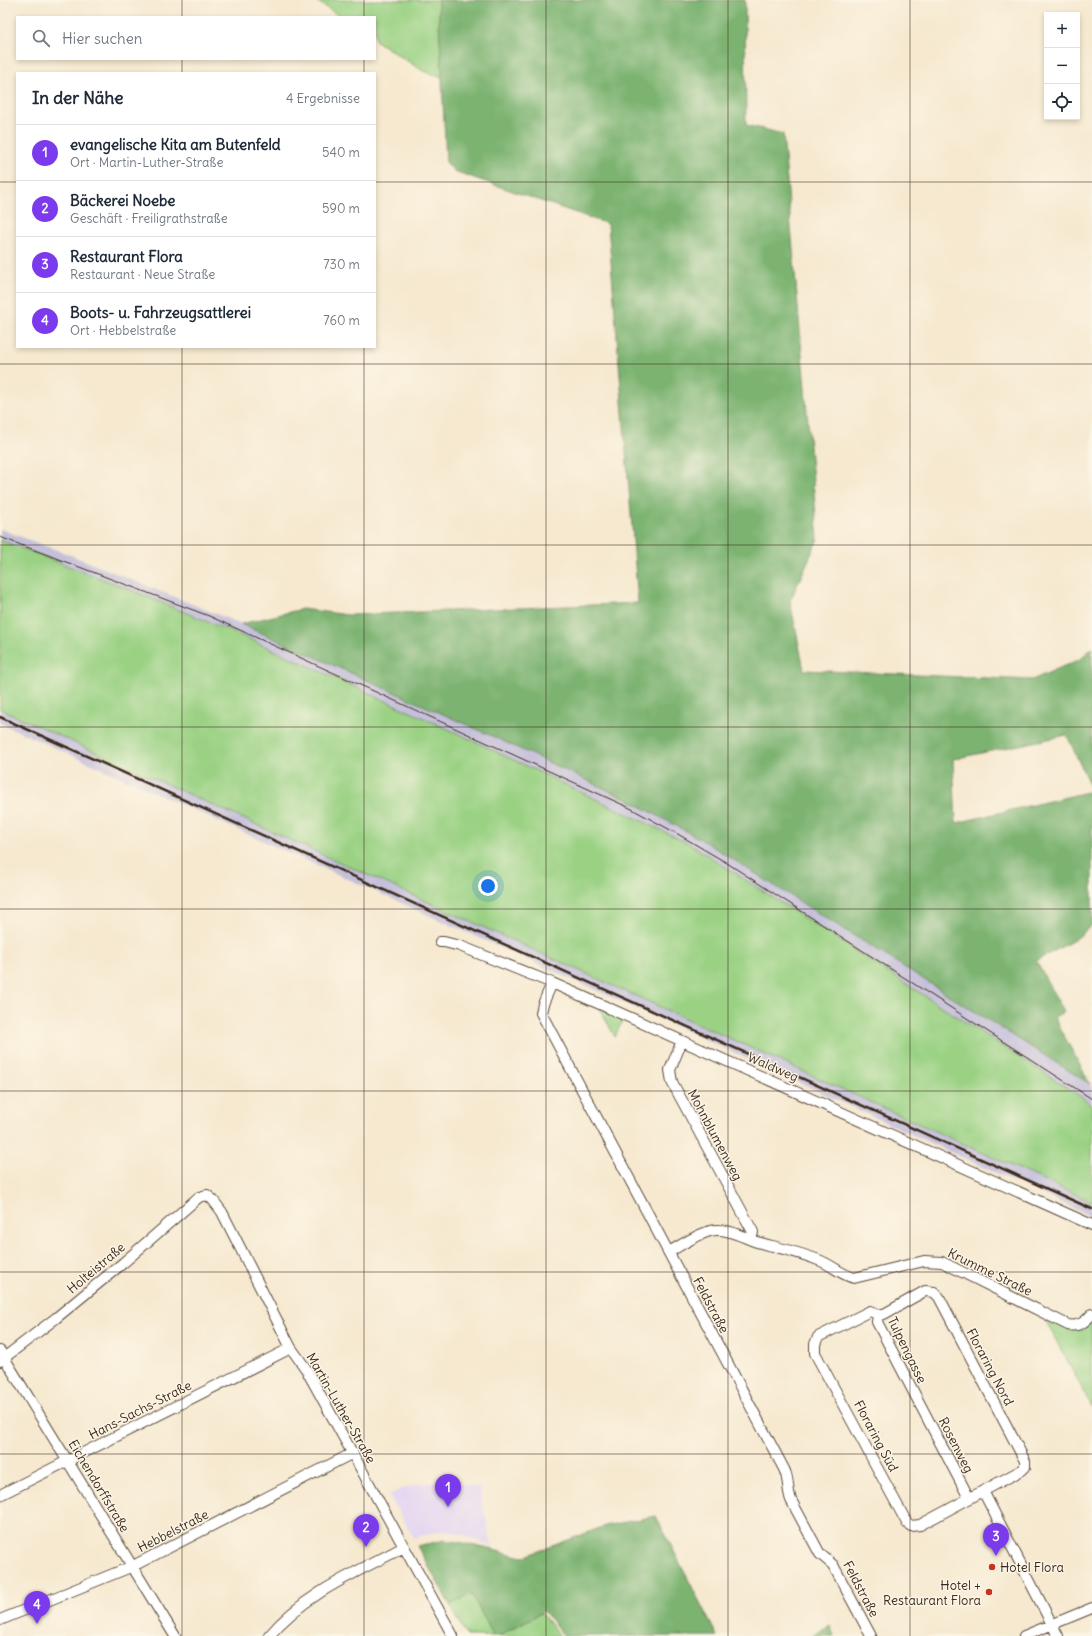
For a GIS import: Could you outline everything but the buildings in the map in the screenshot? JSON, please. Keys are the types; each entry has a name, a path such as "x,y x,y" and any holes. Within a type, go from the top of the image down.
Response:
{"street":[{"name":"Waldweg","path":"440,942 460,946 552,983 1092,1225"},
{"name":"Feldstraße","path":"552,983 543,1004 541,1014 784,1469 788,1477 788,1491 791,1500 820,1554 834,1565 871,1636"},
{"name":"Mohnblumenweg","path":"682,1041 670,1070 672,1082 753,1232 751,1240"},
{"name":"Martin-Luther-Straße","path":"207,1195 222,1212 291,1348 306,1369 453,1636"},
{"name":"Holteistraße","path":"1,1357 123,1263 199,1197 207,1195"},
{"name":"Krumme Straße","path":"668,1252 710,1231 727,1231 751,1240 800,1252 854,1278 924,1261 942,1262 1068,1325 1082,1324 1092,1314"},
{"name":"Floraring Nord","path":"874,1313 884,1314 925,1291 934,1292 939,1298 1025,1461 1025,1467 1022,1470 983,1491"},
{"name":"Tulpengasse","path":"874,1313 877,1322 920,1404"},
{"name":"Floraring Süd","path":"874,1313 818,1337 814,1344 815,1353 907,1523 911,1526 920,1525 983,1491"},
{"name":"Hans-Sachs-Straße","path":"0,1495 291,1348"},
{"name":"Eichendorffstraße","path":"1,1357 68,1461 175,1636"},
{"name":"Rosenweg","path":"920,1404 969,1498"},
{"name":"Hebbelstraße","path":"0,1620 133,1566 353,1453"},
{"path":"983,1491 1058,1636"},
{"path":"269,1636 291,1614 308,1600 329,1587 404,1547"},
{"path":"1024,1636 1092,1608"}],"shaded area":[{"path":"0,529 73,556 241,624 492,736 631,801 702,840 1090,1084 1092,1088 1092,1104 690,844 459,734 247,638 126,588 0,540"},
{"path":"0,709 1092,1202 1092,1217 656,1017 0,723"},
{"path":"442,1482 479,1487 492,1547 461,1534 449,1531 438,1531 414,1538 389,1495 418,1484"}],"green space":[{"path":"315,0 438,0 442,77 423,71 376,41 376,16 339,16"},
{"path":"438,0 745,0 746,125 783,134 818,539 790,601 804,670 1032,680 1080,659 1092,648 1092,791 1092,925 1076,939 1036,961 1064,1012 1054,1017 1090,1084 702,840 631,801 492,736 241,624 302,609 348,615 638,603 608,224 454,171 446,162","holes":["1067,735 1092,791 956,823 953,759"]},
{"path":"0,540 126,588 247,638 459,734 690,844 1092,1104 1092,1202 0,709"},
{"path":"599,1008 623,1019 615,1037"},
{"path":"1044,1318 1068,1329 1084,1330 1092,1320 1092,1407"},
{"path":"656,1516 717,1636 564,1636 544,1611 498,1636 494,1636 471,1594 450,1605 417,1546 445,1540 523,1557 605,1526"},
{"path":"471,1594 494,1636 467,1636 450,1605"},
{"path":"541,1613 560,1636 498,1636"},
{"path":"830,1625 834,1636 812,1636"}],"tram line":[{"path":"0,537 209,616 630,808 727,863 1092,1099"}],"railway":[{"path":"0,717 1092,1209"}],"place":[{"name":"evangelische Kita am Butenfeld","path":"448,1507"},
{"name":"Bäckerei Noebe","path":"366,1547"},
{"name":"Restaurant Flora","path":"996,1556"},
{"name":"Hotel Flora","path":"992,1567"},
{"name":"Hotel + Restaurant Flora","path":"989,1592"},
{"name":"Boots- u. Fahrzeugsattlerei","path":"37,1624"}]}
